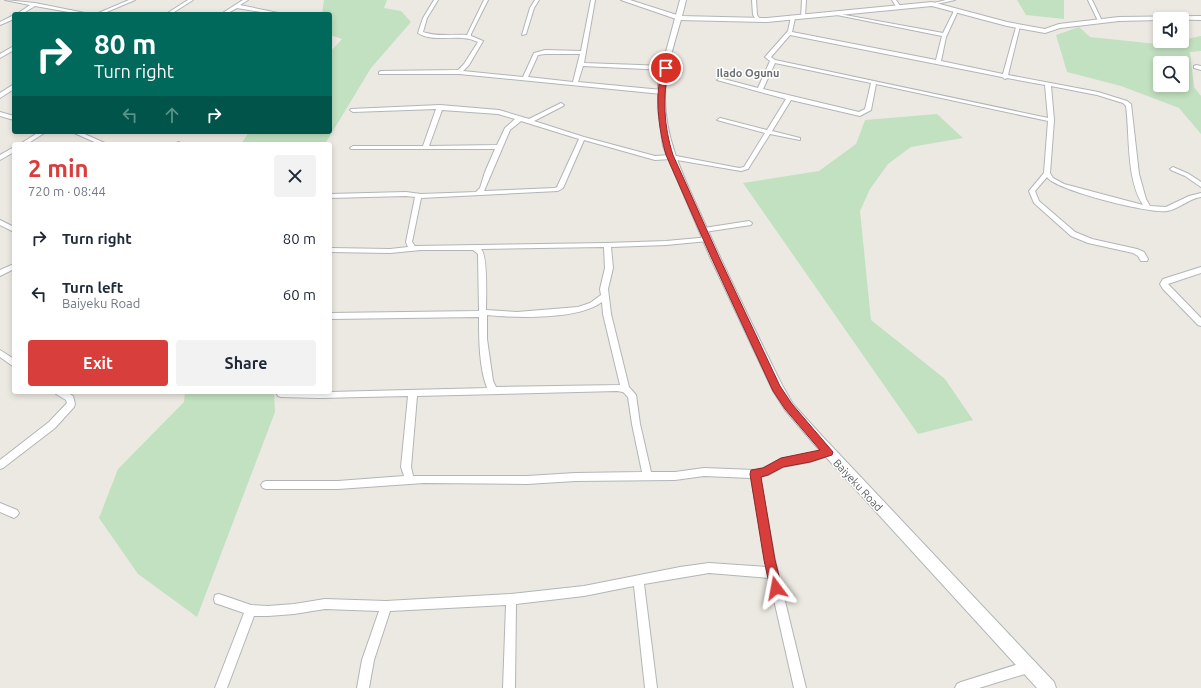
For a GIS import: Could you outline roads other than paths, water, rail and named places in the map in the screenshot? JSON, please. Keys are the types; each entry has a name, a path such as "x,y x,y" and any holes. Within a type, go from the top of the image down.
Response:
{"main road":[{"name":"Baiyeku Road","path":"683,0 666,68 662,92 665,141 706,235 777,388 789,407 828,452 1048,688"}],"street":[{"path":"7,0 73,12"},
{"path":"103,12 133,0"},
{"path":"171,12 191,0"},
{"path":"226,12 246,0"},
{"path":"436,0 425,18 420,33 429,36 469,37 481,41 466,65 459,72"},
{"path":"469,37 469,34 486,0"},
{"path":"524,34 532,8 537,0"},
{"path":"575,84 581,64 593,0"},
{"path":"624,0 679,18 749,20 757,18 792,18 834,14 932,4 953,0"},
{"path":"754,0 757,18"},
{"path":"803,17 804,0"},
{"path":"894,0 899,7"},
{"path":"1090,0 1100,21"},
{"path":"22,12 35,4"},
{"path":"932,4 1018,26 1045,31 1060,26 1100,21 1153,18 1201,18"},
{"path":"236,6 270,12"},
{"path":"938,63 945,35 956,11"},
{"path":"834,14 945,35"},
{"path":"0,24 12,18"},
{"path":"792,18 789,33 768,57 773,61 1051,120"},
{"path":"1005,77 1018,26"},
{"path":"789,33 1005,77 1098,94 1129,104 1140,197 1148,208"},
{"path":"0,56 12,49"},
{"path":"525,78 536,54 545,52 583,53"},
{"path":"760,90 773,61"},
{"path":"581,64 666,68"},
{"path":"381,73 459,72 662,92"},
{"path":"720,80 789,98 860,114 868,110 874,82"},
{"path":"1048,85 1051,103 1051,120 1047,173 1032,191 1036,202 1082,239 1135,251 1144,259"},
{"path":"0,96 12,87"},
{"path":"353,110 440,107 499,112 582,138 655,158 671,157 743,170 746,168 789,98"},
{"path":"530,121 561,105"},
{"path":"425,148 440,107"},
{"path":"0,114 12,117"},
{"path":"483,192 507,129 520,118"},
{"path":"720,120 798,139"},
{"path":"26,142 40,134"},
{"path":"81,134 99,142"},
{"path":"332,196 406,194 418,196 483,192 546,192 560,188 582,138"},
{"path":"353,148 500,147"},
{"path":"0,158 12,151"},
{"path":"1173,169 1186,175 1201,185"},
{"path":"1047,173 1051,179 1062,185 1148,208 1168,208 1194,195 1201,194"},
{"path":"412,248 409,242 418,196"},
{"path":"0,222 12,229"},
{"path":"332,250 390,251 412,248 666,243 706,235 749,223"},
{"path":"607,245 609,268 604,289 607,314 625,389"},
{"path":"481,253 488,246"},
{"path":"474,247 481,253 482,263 483,339 489,381 488,391"},
{"path":"0,273 12,267"},
{"path":"1201,270 1166,281 1164,284 1201,324"},
{"path":"332,316 482,313 517,315 579,310 593,305 605,296"},
{"path":"0,354 12,363"},
{"path":"282,394 319,396 625,389 632,395 646,475"},
{"path":"410,480 406,467 413,393"},
{"path":"0,465 52,425 71,404 70,398 63,394"},
{"path":"266,485 338,484 410,480 528,480 575,476 675,476 704,472 755,474 764,472 781,463 810,458 828,452"},
{"path":"755,474 773,573 800,688"},
{"path":"0,507 14,512"},
{"path":"219,599 251,610 287,610 338,603 386,606 511,599 584,591 709,568 773,573"},
{"path":"638,580 651,688"},
{"path":"509,688 511,599"},
{"path":"364,688 368,660 386,606"},
{"path":"221,688 251,610"},
{"path":"961,688 1028,667"}],"district":[{"name":"Ilado Ogunu","path":"748,73"}]}
